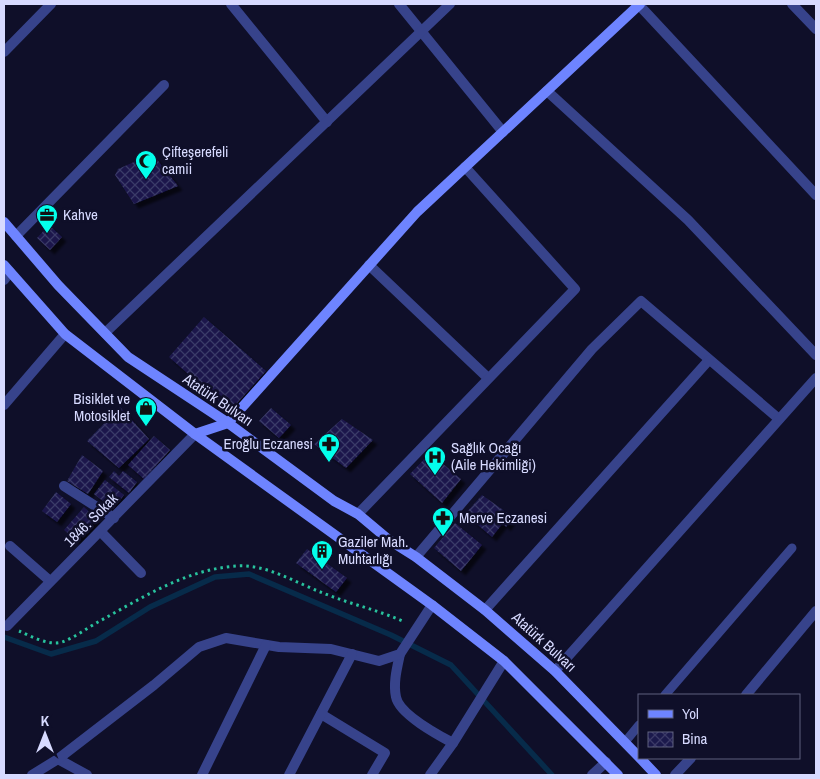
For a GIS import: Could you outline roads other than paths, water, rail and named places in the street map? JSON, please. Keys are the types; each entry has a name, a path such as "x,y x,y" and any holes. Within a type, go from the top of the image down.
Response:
{"main road":[{"path":"195,434 228,423 417,212 639,4"},
{"name":"Atatürk Bulvarı","path":"4,222 58,285 128,357 228,423 334,501 358,514 389,540 416,557 485,610 555,671 638,756"},
{"path":"6,272 65,334 195,434 432,605 504,661 618,775"},
{"name":"Atatürk Bulvarı","path":"641,759 656,775"}],"street":[{"path":"4,52 51,4"},
{"path":"230,4 327,122"},
{"path":"399,4 503,132"},
{"path":"105,333 450,4"},
{"path":"639,4 816,195"},
{"path":"792,4 816,30"},
{"path":"16,236 164,85"},
{"path":"547,91 688,220 815,349"},
{"path":"358,514 574,289 466,167"},
{"path":"369,265 488,378"},
{"path":"416,557 592,349 641,301 779,420"},
{"path":"4,405 65,334"},
{"path":"485,610 709,360"},
{"path":"555,671 816,378"},
{"name":"1846. Sokak","path":"7,626 195,434"},
{"path":"64,486 114,518"},
{"path":"101,532 141,573"},
{"path":"10,546 50,581"},
{"path":"432,605 402,652 396,674 396,697 400,708 453,743"},
{"path":"747,694 816,611"},
{"path":"32,775 58,758 154,685 199,646 226,638 266,645 331,649 379,661 402,652"},
{"path":"202,775 266,645"},
{"path":"289,775 352,654"},
{"path":"430,775 453,743 504,661"},
{"path":"321,714 385,754 372,775"},
{"path":"58,758 87,775"},
{"path":"675,775 690,759"},
{"path":"592,775 606,762"}],"lane":[{"path":"666,694 792,548"},
{"path":"625,742 638,726"}],"waterway":[{"path":"4,637 51,654 96,641 150,607 215,577 249,574 391,635 451,665 552,775"}],"place":[{"name":"Çifteşerefeli camii","path":"146,180"},
{"name":"Kahve","path":"47,234"},
{"name":"Bisiklet ve Motosiklet","path":"146,427"},
{"name":"Eroğlu Eczanesi","path":"329,463"},
{"name":"Sağlık Ocağı (Aile Hekimliği)","path":"435,476"},
{"name":"Merve Eczanesi","path":"443,537"},
{"name":"Gaziler Mah. Muhtarlığı","path":"322,570"}]}
